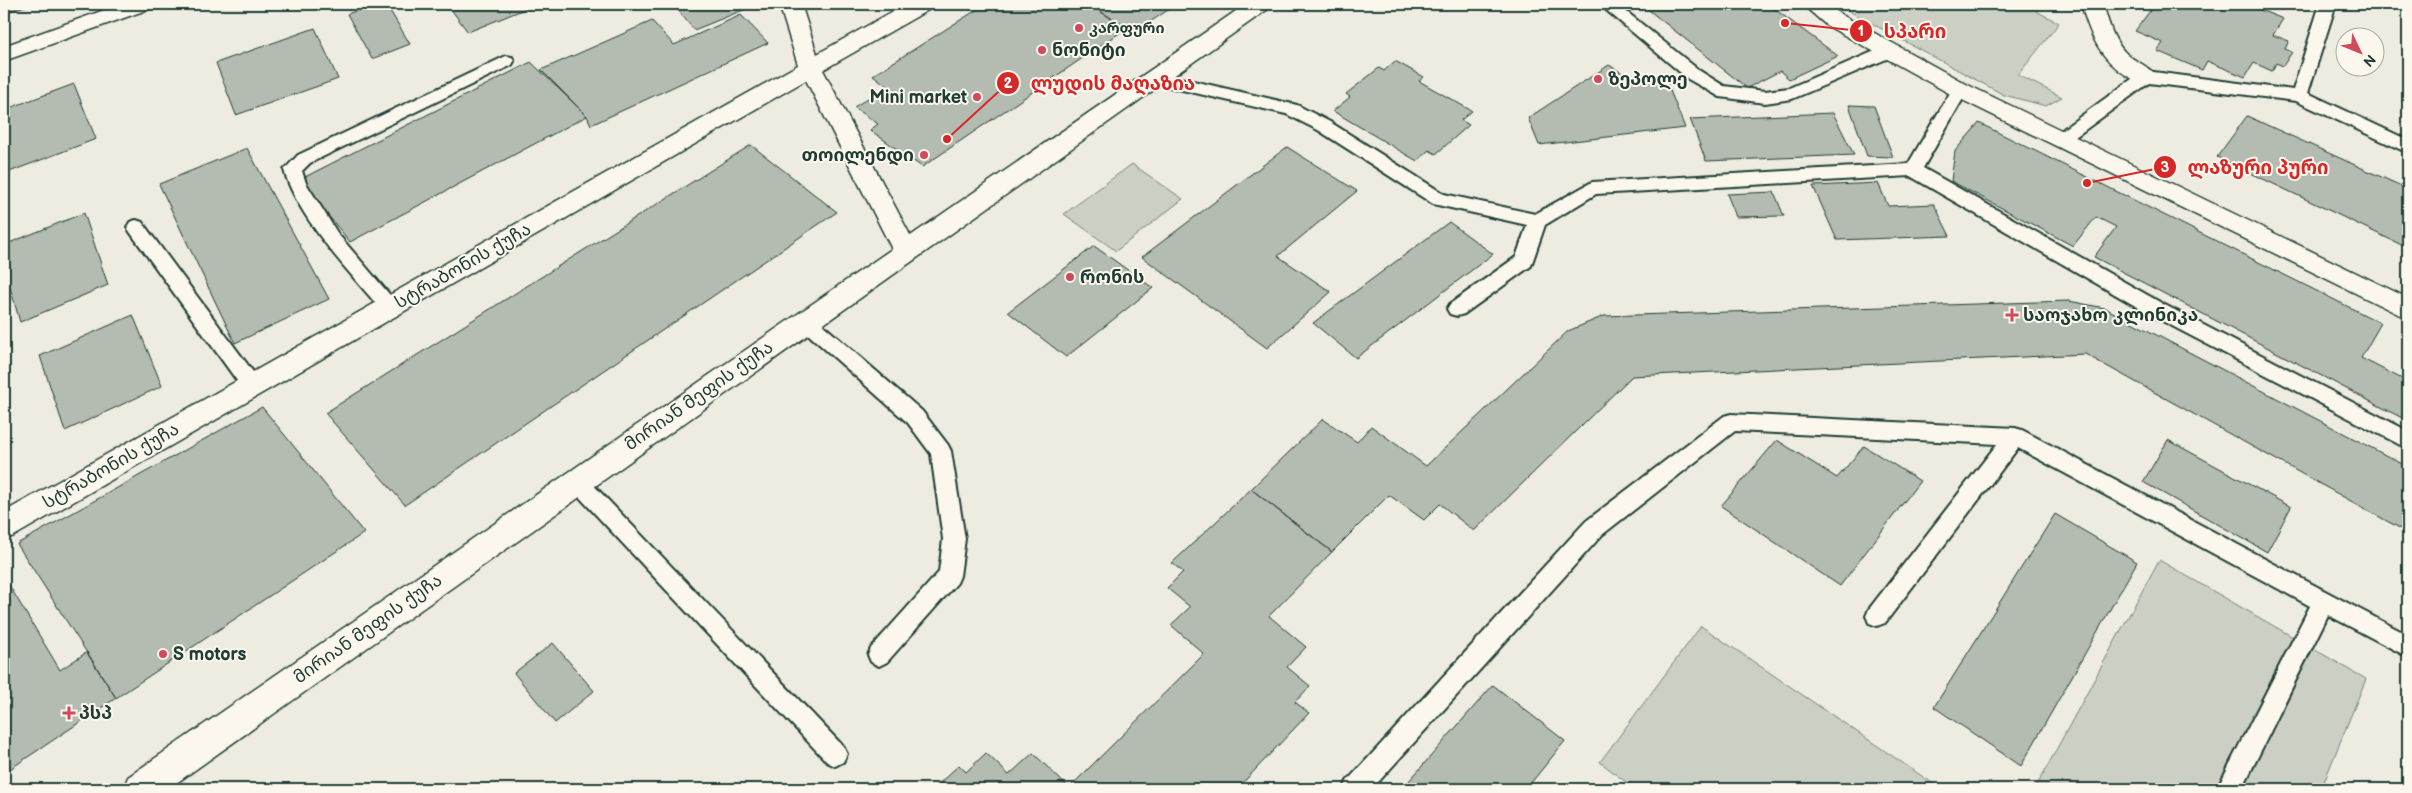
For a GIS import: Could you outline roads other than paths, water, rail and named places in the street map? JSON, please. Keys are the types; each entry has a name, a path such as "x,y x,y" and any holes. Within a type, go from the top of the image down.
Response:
{"street":[{"path":"4,54 141,4"},
{"path":"790,4 811,69 906,252"},
{"name":"სტრაბონის ქუჩა","path":"4,527 811,69 922,4"},
{"name":"მირიან მეფის ქუჩა","path":"140,789 1260,4"},
{"path":"1813,4 1834,20 1960,90 2408,309"},
{"path":"2092,4 2103,41 2119,62 2146,77"}],"lane":[{"path":"1608,4 1694,75 1720,91 1764,97 1792,93 1890,51"},
{"path":"2299,96 2328,4"},
{"path":"390,308 332,239 297,184 293,170 304,159 506,62"},
{"path":"2061,139 2146,77 2299,96 2408,147"},
{"path":"1154,78 1291,109 1324,126 1439,199 1537,221"},
{"path":"1913,170 1960,90"},
{"path":"1457,309 1524,261 1537,221 1592,188 1913,170 2158,310 2408,442"},
{"path":"136,228 252,386"},
{"path":"807,322 915,417 941,451 954,538 949,576 879,655"},
{"path":"1356,789 1594,528 1731,422 2015,436 2408,647"},
{"path":"1876,616 2015,436"},
{"path":"577,481 835,754"},
{"path":"2229,789 2323,602"}],"place":[{"name":"სპარი","path":"1785,23"},
{"name":"კარფური","path":"1079,28"},
{"name":"ნონიტი","path":"1042,50"},
{"name":"ზეპოლე","path":"1598,79"},
{"name":"Mini market","path":"977,97"},
{"name":"ლუდის მაღაზია","path":"947,139"},
{"name":"თოილენდი","path":"924,155"},
{"name":"ლაზური პური","path":"2087,183"},
{"name":"რონის","path":"1070,277"},
{"name":"საოჯახო კლინიკა","path":"2012,315"},
{"name":"S motors","path":"163,654"},
{"name":"პსპ","path":"69,713"}]}
